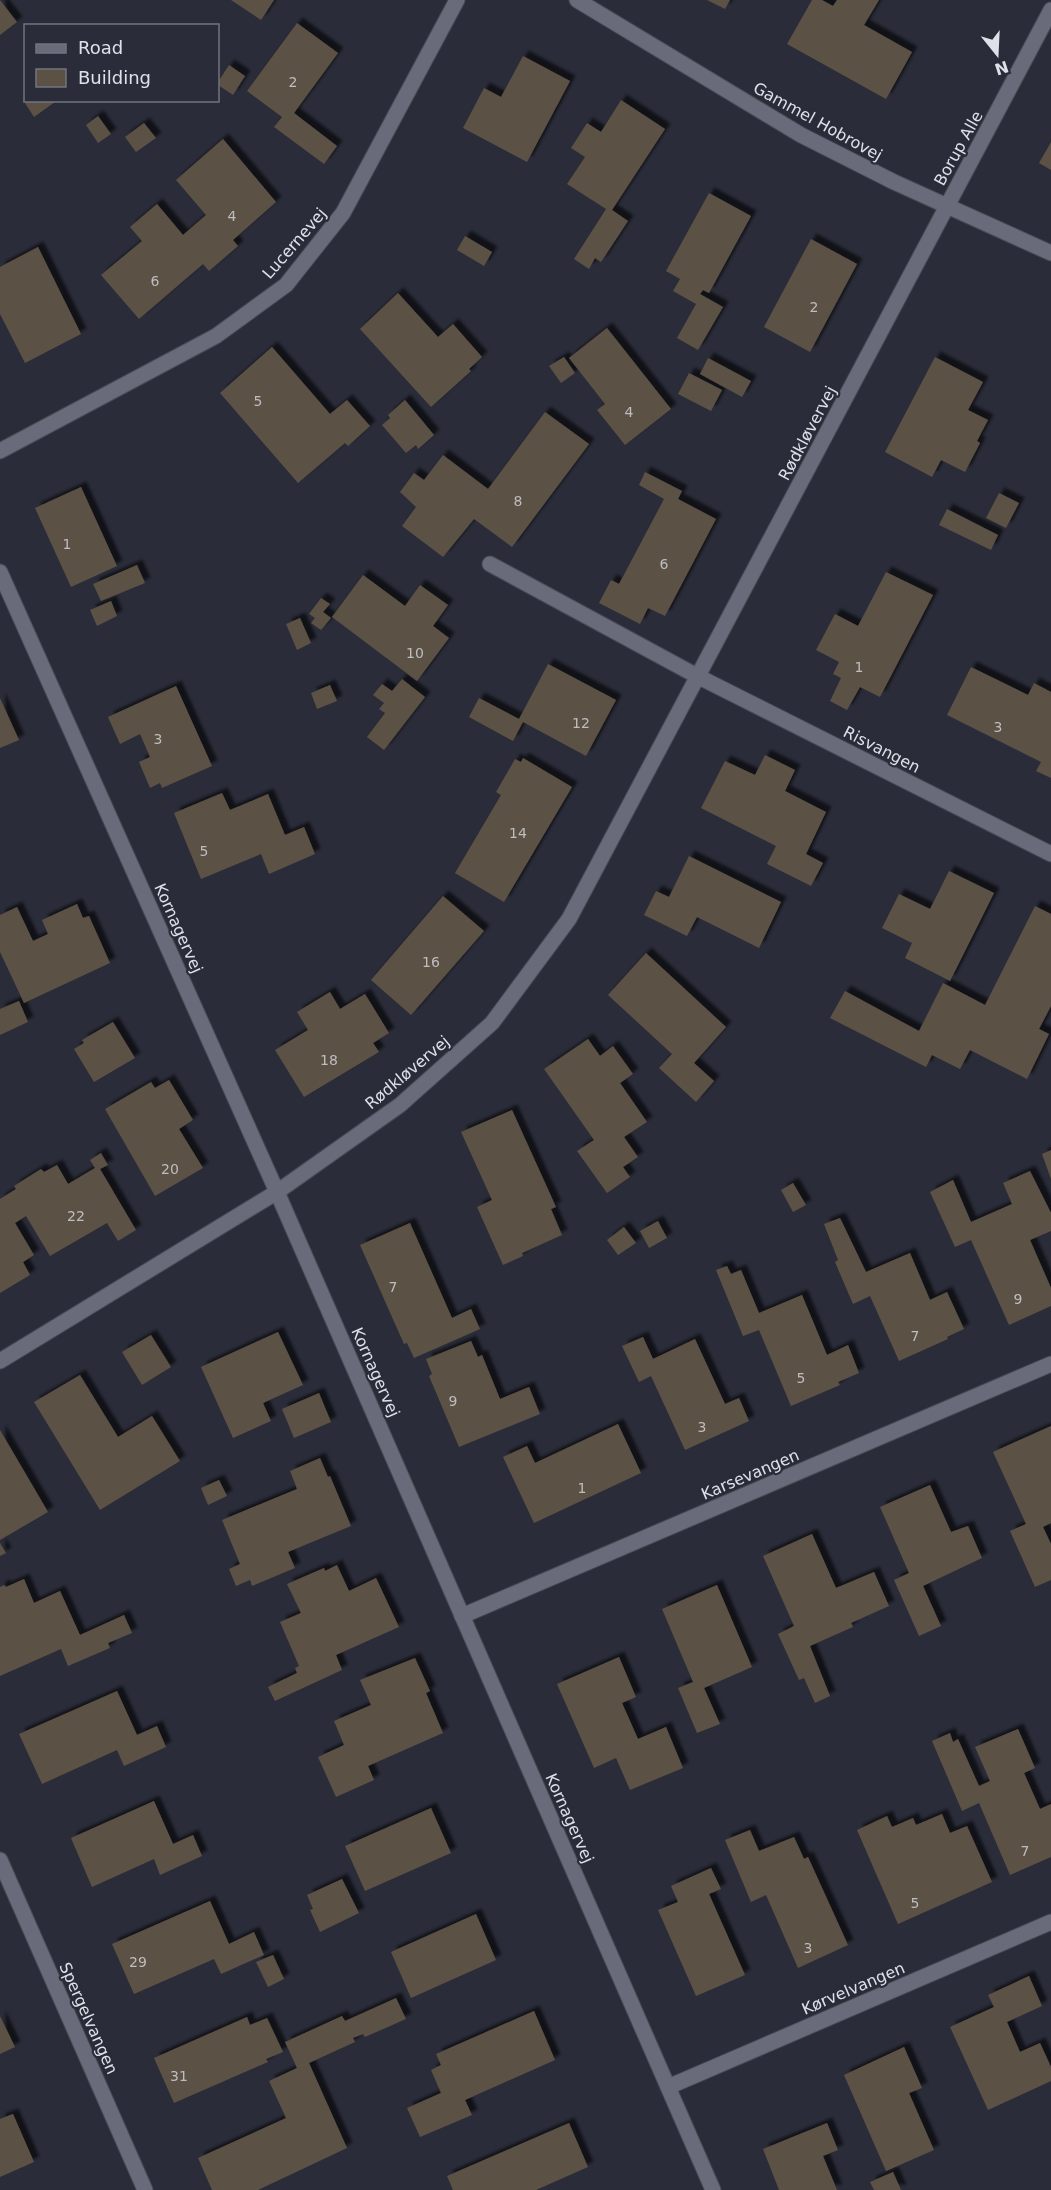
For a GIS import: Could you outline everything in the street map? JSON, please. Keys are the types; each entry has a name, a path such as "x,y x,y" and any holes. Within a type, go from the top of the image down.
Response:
{"street":[{"name":"Lucernevej","path":"0,451 216,336 286,285 343,213 457,0"},
{"name":"Gammel Hobrovej","path":"578,0 801,135 894,182 1051,253"},
{"name":"Borup Alle","path":"946,206 1051,10"},
{"name":"Rødkløvervej","path":"0,1360 277,1192 400,1105 492,1023 569,919 921,258 946,206"},
{"path":"490,564 697,676"},
{"name":"Kornagervej","path":"0,572 277,1192 713,2190"},
{"name":"Risvangen","path":"697,676 1051,854"},
{"name":"Karsevangen","path":"462,1616 1051,1364"},
{"name":"Spergelvangen","path":"0,1860 145,2190"},
{"name":"Kørvelvangen","path":"668,2087 1051,1922"}],"building":[{"path":"0,0 17,22 0,35"},
{"path":"231,0 274,0 261,20"},
{"path":"707,0 730,0 725,9"},
{"path":"812,0 822,0 833,6 837,0 879,0 864,25 912,52 886,99 787,44"},
{"path":"297,23 338,53 294,113 337,146 324,164 274,127 282,117 247,91"},
{"path":"523,56 570,81 527,162 463,128 484,88 501,97"},
{"path":"229,65 245,76 233,95 219,86 219,80"},
{"path":"621,100 665,129 612,210 628,221 601,262 595,258 589,269 574,259 606,209 567,184 585,157 571,148 587,123 601,132"},
{"path":"26,102 55,102 34,117"},
{"path":"98,116 111,134 98,143 86,125"},
{"path":"144,123 156,138 136,152 125,137"},
{"path":"223,139 276,202 233,240 238,246 209,271 203,264 139,319 101,275 142,241 130,227 157,204 183,235 206,215 176,180"},
{"path":"1051,142 1051,170 1039,163"},
{"path":"709,193 751,216 709,293 703,290 700,294 723,307 698,350 677,338 696,304 673,291 680,279 666,271"},
{"path":"465,236 492,252 484,266 457,250"},
{"path":"811,239 857,264 810,352 764,327"},
{"path":"38,247 81,334 25,363 0,314 0,267"},
{"path":"398,293 438,337 453,324 482,357 469,369 471,371 431,407 360,329"},
{"path":"607,328 671,409 625,445 597,410 605,404 569,358"},
{"path":"272,347 330,414 347,400 370,426 348,446 345,443 298,483 220,393"},
{"path":"564,357 575,373 561,383 549,366"},
{"path":"935,357 983,382 968,410 988,420 977,441 980,443 965,472 941,460 932,477 885,452"},
{"path":"708,358 751,381 742,397 700,374"},
{"path":"689,373 722,390 711,411 678,394"},
{"path":"405,400 434,435 418,449 416,445 406,453 382,425 390,418 388,415"},
{"path":"545,412 589,444 512,547 474,519 443,557 402,526 416,507 400,492 414,473 424,480 443,455 488,489"},
{"path":"645,472 682,491 678,499 716,519 665,616 648,608 640,624 599,603 611,580 619,584 664,499 639,485"},
{"path":"81,487 117,566 71,587 35,508"},
{"path":"999,493 1019,503 1006,528 986,518"},
{"path":"947,509 998,535 991,550 939,525"},
{"path":"137,565 145,583 101,601 93,584"},
{"path":"886,572 933,595 880,697 860,687 847,710 830,701 841,678 833,674 839,662 816,650 835,614 858,626"},
{"path":"363,575 405,606 420,585 448,605 433,626 449,638 417,681 332,617"},
{"path":"321,598 330,604 323,612 331,618 321,630 311,623 315,618 309,614"},
{"path":"111,601 117,616 97,626 90,610"},
{"path":"300,618 311,643 297,650 286,624"},
{"path":"548,664 616,700 586,756 523,722 513,741 469,717 479,698 519,719"},
{"path":"971,667 1028,695 1034,683 1051,692 1051,778 1036,771 1041,762 947,715"},
{"path":"402,679 425,697 384,750 367,737 385,713 379,709 384,703 373,695 382,684 392,691"},
{"path":"330,685 337,701 317,709 311,693"},
{"path":"176,686 212,766 162,788 160,783 150,788 139,762 150,757 140,734 120,744 108,717"},
{"path":"0,698 19,740 0,748"},
{"path":"765,755 795,770 785,791 826,812 806,854 823,863 811,886 767,864 776,846 701,808 725,761 755,775"},
{"path":"523,758 572,787 504,902 455,873 501,795 496,792 515,759 521,762"},
{"path":"222,793 230,810 268,794 285,835 304,827 315,854 269,874 261,854 201,879 174,813"},
{"path":"689,856 781,902 759,948 697,917 687,936 644,915 656,891 669,897"},
{"path":"949,871 994,893 950,981 905,958 912,943 882,928 899,894 930,909"},
{"path":"443,896 484,931 411,1015 371,980"},
{"path":"77,904 83,918 89,916 110,963 24,1003 0,952 0,915 17,907 33,941 48,934 42,920"},
{"path":"1035,906 1051,914 1051,1006 1039,1029 1049,1034 1027,1079 970,1050 960,1069 932,1055 926,1067 830,1018 845,991 919,1031 943,983 985,1005"},
{"path":"646,953 726,1027 694,1063 714,1081 696,1102 659,1068 672,1054 608,995"},
{"path":"330,992 340,1009 365,994 389,1033 373,1043 379,1052 304,1097 275,1050 308,1030 297,1012"},
{"path":"19,1001 28,1022 0,1035 0,1009"},
{"path":"113,1022 135,1058 94,1082 74,1049 84,1043 82,1040"},
{"path":"588,1039 600,1056 613,1046 633,1074 620,1083 647,1122 624,1137 638,1157 623,1167 630,1177 607,1193 577,1151 594,1140 544,1069"},
{"path":"169,1080 193,1120 179,1129 203,1168 155,1196 105,1109 151,1082 155,1088"},
{"path":"512,1110 556,1207 551,1209 562,1235 522,1253 523,1256 503,1265 477,1207 492,1200 461,1132"},
{"path":"1051,1150 1051,1179 1042,1154"},
{"path":"101,1153 108,1165 100,1169 136,1230 118,1241 107,1223 50,1256 26,1216 15,1223 34,1255 23,1262 30,1275 0,1293 0,1199 16,1189 14,1186 41,1169 44,1172 57,1165 68,1184 95,1168 90,1160"},
{"path":"1030,1171 1051,1213 1051,1231 1030,1240 1051,1288 1051,1306 1009,1325 971,1240 955,1247 930,1192 953,1180 971,1222 1012,1204 1003,1183"},
{"path":"793,1183 806,1205 793,1212 781,1190"},
{"path":"840,1218 866,1272 910,1253 930,1300 947,1292 964,1329 947,1337 948,1339 899,1361 870,1296 853,1304 835,1262 838,1260 824,1224"},
{"path":"658,1221 667,1238 649,1248 640,1231"},
{"path":"410,1223 452,1318 471,1309 480,1329 414,1358 407,1343 404,1344 360,1245"},
{"path":"624,1227 636,1243 618,1255 607,1240"},
{"path":"727,1266 731,1274 741,1270 759,1313 802,1295 827,1355 848,1345 859,1373 838,1382 840,1385 791,1406 759,1330 743,1336 716,1270"},
{"path":"278,1332 303,1385 263,1403 271,1421 233,1438 201,1367"},
{"path":"151,1335 171,1367 142,1385 122,1352"},
{"path":"643,1337 653,1359 695,1339 725,1404 739,1398 749,1421 685,1450 651,1376 639,1382 622,1346"},
{"path":"471,1341 478,1357 482,1355 500,1399 529,1387 540,1414 459,1447 429,1376 432,1374 426,1359"},
{"path":"80,1375 118,1437 152,1416 180,1461 100,1510 34,1402"},
{"path":"319,1393 331,1422 294,1438 282,1409"},
{"path":"618,1424 641,1473 534,1523 503,1457 527,1446 535,1463"},
{"path":"1051,1426 1051,1523 1043,1527 1051,1544 1051,1580 1035,1587 1010,1531 1026,1524 993,1452"},
{"path":"0,1430 48,1512 0,1540"},
{"path":"320,1458 351,1526 288,1552 295,1568 252,1586 250,1580 236,1586 229,1569 240,1564 222,1520 297,1489 290,1471"},
{"path":"219,1480 227,1496 208,1505 201,1488"},
{"path":"930,1485 951,1532 968,1526 982,1558 923,1586 941,1626 919,1636 894,1580 909,1573 880,1507"},
{"path":"812,1534 836,1588 874,1572 889,1606 851,1623 853,1627 810,1646 830,1696 815,1703 804,1678 799,1680 778,1634 794,1626 763,1556"},
{"path":"0,1543 6,1553 0,1556"},
{"path":"337,1565 349,1591 376,1578 399,1627 336,1655 342,1670 275,1701 268,1687 297,1673 295,1668 299,1666 280,1622 301,1613 287,1584 324,1568 325,1571"},
{"path":"24,1579 34,1603 60,1591 80,1635 124,1615 132,1633 108,1643 110,1648 68,1666 61,1649 0,1676 0,1587 4,1585 6,1587"},
{"path":"717,1585 752,1667 704,1688 720,1724 697,1733 678,1688 693,1682 662,1609"},
{"path":"619,1657 636,1697 622,1703 638,1739 666,1727 683,1768 630,1790 616,1758 594,1768 557,1684"},
{"path":"415,1658 430,1691 426,1693 443,1733 368,1766 374,1780 336,1797 318,1757 344,1745 334,1721 371,1705 360,1680"},
{"path":"117,1691 137,1735 157,1726 166,1747 124,1766 117,1750 42,1784 19,1734"},
{"path":"1018,1729 1035,1768 1024,1773 1040,1809 1051,1804 1051,1857 1010,1875 979,1803 962,1811 932,1741 950,1733 953,1742 958,1739 979,1786 990,1781 975,1747"},
{"path":"154,1801 173,1844 193,1835 202,1856 160,1875 154,1859 92,1887 71,1838"},
{"path":"431,1808 451,1853 365,1891 345,1846"},
{"path":"942,1814 950,1833 967,1826 992,1882 898,1924 857,1830 887,1816 892,1827 913,1818 916,1825"},
{"path":"750,1830 759,1851 794,1837 804,1859 808,1857 848,1945 798,1968 766,1895 751,1902 725,1840"},
{"path":"711,1868 721,1889 709,1894 745,1975 696,1996 658,1910 678,1902 671,1886"},
{"path":"342,1879 359,1913 320,1932 310,1910 313,1909 307,1895"},
{"path":"210,1901 229,1944 254,1932 264,1955 221,1974 214,1959 134,1994 112,1944"},
{"path":"476,1914 496,1960 411,1998 391,1952"},
{"path":"273,1955 284,1979 268,1987 256,1962"},
{"path":"1029,1976 1042,2006 1007,2022 1020,2052 1040,2043 1051,2067 1051,2081 988,2110 950,2027 994,2007 988,1995"},
{"path":"396,1998 406,2019 365,2037 363,2034 353,2038 355,2042 309,2063 347,2148 258,2190 212,2190 198,2158 286,2118 269,2081 297,2068 285,2042 342,2016 345,2021"},
{"path":"534,2011 555,2060 465,2100 472,2115 420,2137 407,2108 441,2093 431,2070 441,2065 436,2054"},
{"path":"0,2016 15,2047 0,2054"},
{"path":"247,2017 250,2025 267,2018 283,2052 266,2059 268,2062 174,2103 154,2058"},
{"path":"904,2047 922,2088 909,2093 934,2150 886,2171 844,2075"},
{"path":"13,2114 34,2162 0,2177 0,2119"},
{"path":"569,2123 588,2167 536,2190 453,2190 447,2176"},
{"path":"827,2123 838,2150 823,2156 837,2190 779,2190 763,2149"},
{"path":"893,2172 901,2190 874,2190 870,2182"}]}
